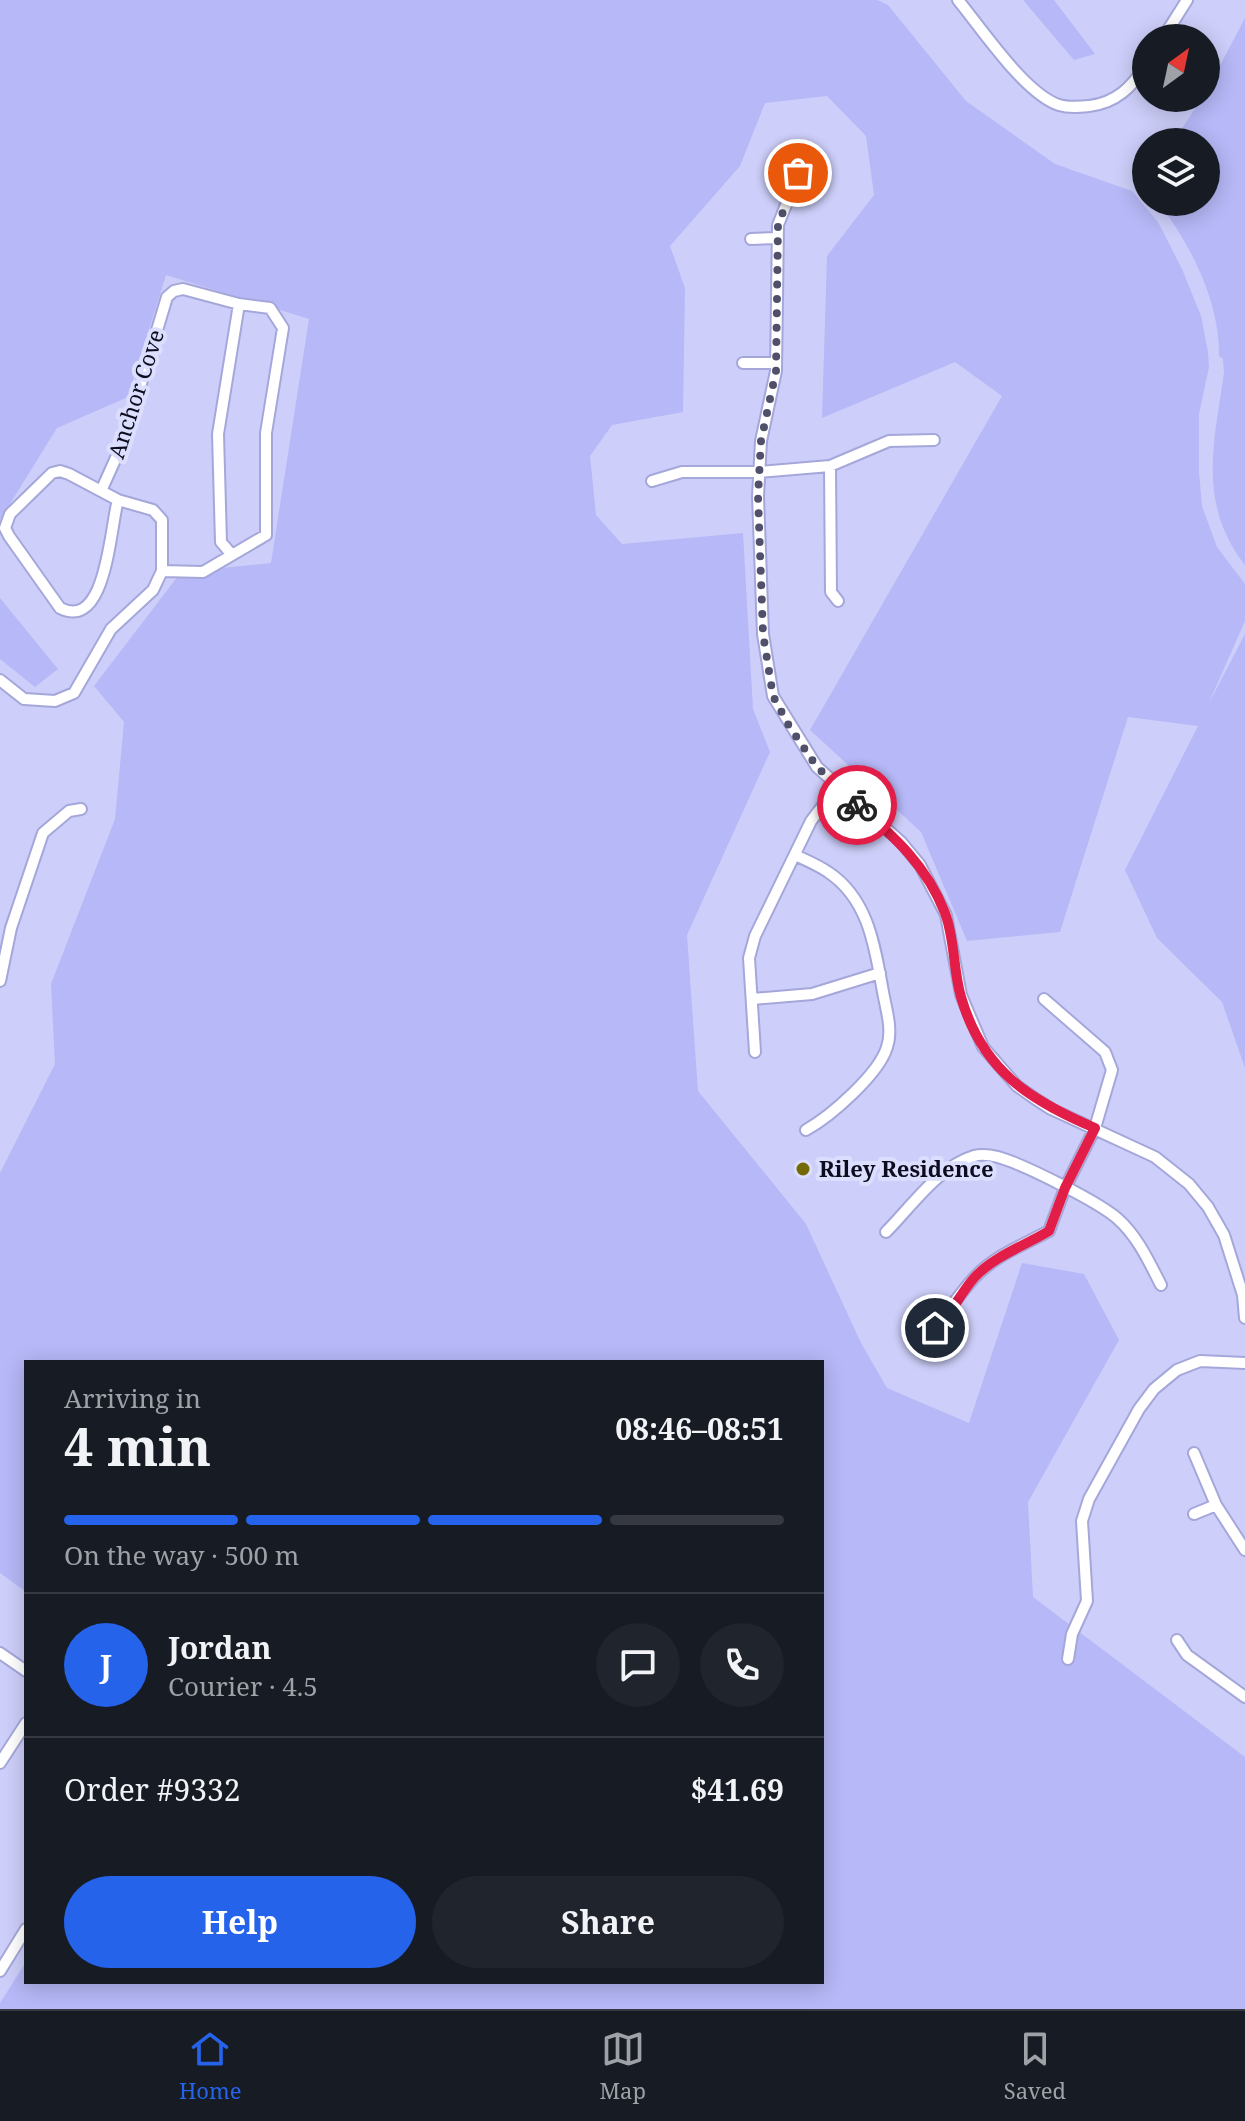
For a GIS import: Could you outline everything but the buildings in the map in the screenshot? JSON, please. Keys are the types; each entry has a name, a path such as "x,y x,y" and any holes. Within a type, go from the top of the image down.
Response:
{"street":[{"path":"958,0 1035,93 1055,104 1068,108 1104,104 1124,92 1132,82"},
{"path":"1172,24 1187,0"},
{"path":"805,157 781,214 776,363 761,441 759,472 763,634 773,696 817,767 901,842 920,865 946,915 961,995 983,1047 1017,1086 1051,1109 1155,1157 1199,1195 1224,1235 1244,1295 1245,1318"},
{"path":"751,239 778,238"},
{"name":"Anchor Cove","path":"101,491 124,440 167,297 183,289 239,304"},
{"path":"162,571 203,572 232,555 266,535 266,433 283,328 270,308 239,304 218,434 221,542 232,555"},
{"path":"743,363 776,363"},
{"path":"652,481 682,472 759,472 830,466 889,441 934,440"},
{"path":"830,466 831,592 838,601"},
{"path":"0,680 24,699 55,701 74,693 111,629 153,590 162,571 162,520 153,510 118,500 69,474 60,471 52,473 10,514 3,528 60,608 73,612 83,608 101,587 118,500"},
{"path":"755,1052 749,958 755,936 811,821 837,787"},
{"path":"0,981 5,925 43,833 69,811 81,809"},
{"path":"795,855 829,872 853,895 868,925 880,973 890,1036 881,1062 823,1121 806,1130"},
{"path":"752,999 812,994 880,973"},
{"path":"920,1340 940,1324 975,1277 990,1264 1049,1231 1109,1090 1112,1070 1105,1052 1044,999"},
{"path":"886,1232 941,1175 975,1156 1001,1158 1101,1206 1118,1219 1140,1246 1161,1285"},
{"path":"1068,1659 1072,1634 1087,1601 1082,1521 1089,1499 1139,1409 1154,1389 1177,1370 1200,1361 1245,1363"},
{"path":"1194,1453 1216,1505 1245,1550"},
{"path":"1194,1514 1216,1505"},
{"path":"1177,1640 1187,1655 1245,1697"},
{"path":"0,1653 24,1670"},
{"path":"0,1763 24,1726"},
{"path":"0,1971 24,1932"}],"shaded area":[{"path":"0,0 877,0 888,5 966,101 1055,164 1132,191 1132,216 1153,216 1158,222 1201,316 1208,352 1209,367 1199,414 1202,506 1217,547 1245,584 1245,621 1208,705 1245,634 1245,1068 1222,1002 1157,938 1125,870 1198,726 1128,717 1060,932 967,941 921,832 810,730 1002,396 955,362 822,418 827,256 874,195 866,136 827,96 765,103 740,166 670,246 685,288 683,412 612,425 590,456 596,515 622,544 743,533 753,709 770,752 687,935 698,1091 806,1224 861,1343 887,1388 969,1423 1022,1263 1084,1274 1119,1340 1028,1502 1033,1597 1245,1757 1245,2009 0,2009 0,2003 24,1965 24,1984 824,1984 824,1360 24,1360 24,1591 0,1573 0,1173 55,1064 51,984 115,819 124,722 94,686 181,572 271,563 309,319 166,275 128,397 57,428 0,520"},
{"path":"1023,0 1054,0 1095,54 1074,60"},
{"path":"1245,18 1245,565 1220,519 1215,496 1214,448 1224,373 1215,315 1192,255 1168,216 1220,216 1220,128 1182,128 1193,112 1220,112 1220,65"},
{"path":"0,598 58,669 35,687 0,659"}],"way so far":[{"path":"798,173 778,225 776,371 761,441 758,496 763,634 773,696 789,726 817,767 857,805"}],"place":[{"name":"Riley Residence","path":"803,1169"}],"route":[{"path":"857,805 901,842 920,865 933,889 946,915 961,995 983,1047 1017,1086 1051,1109 1095,1128 1065,1188 1049,1231 990,1264 975,1277 935,1328"}]}
